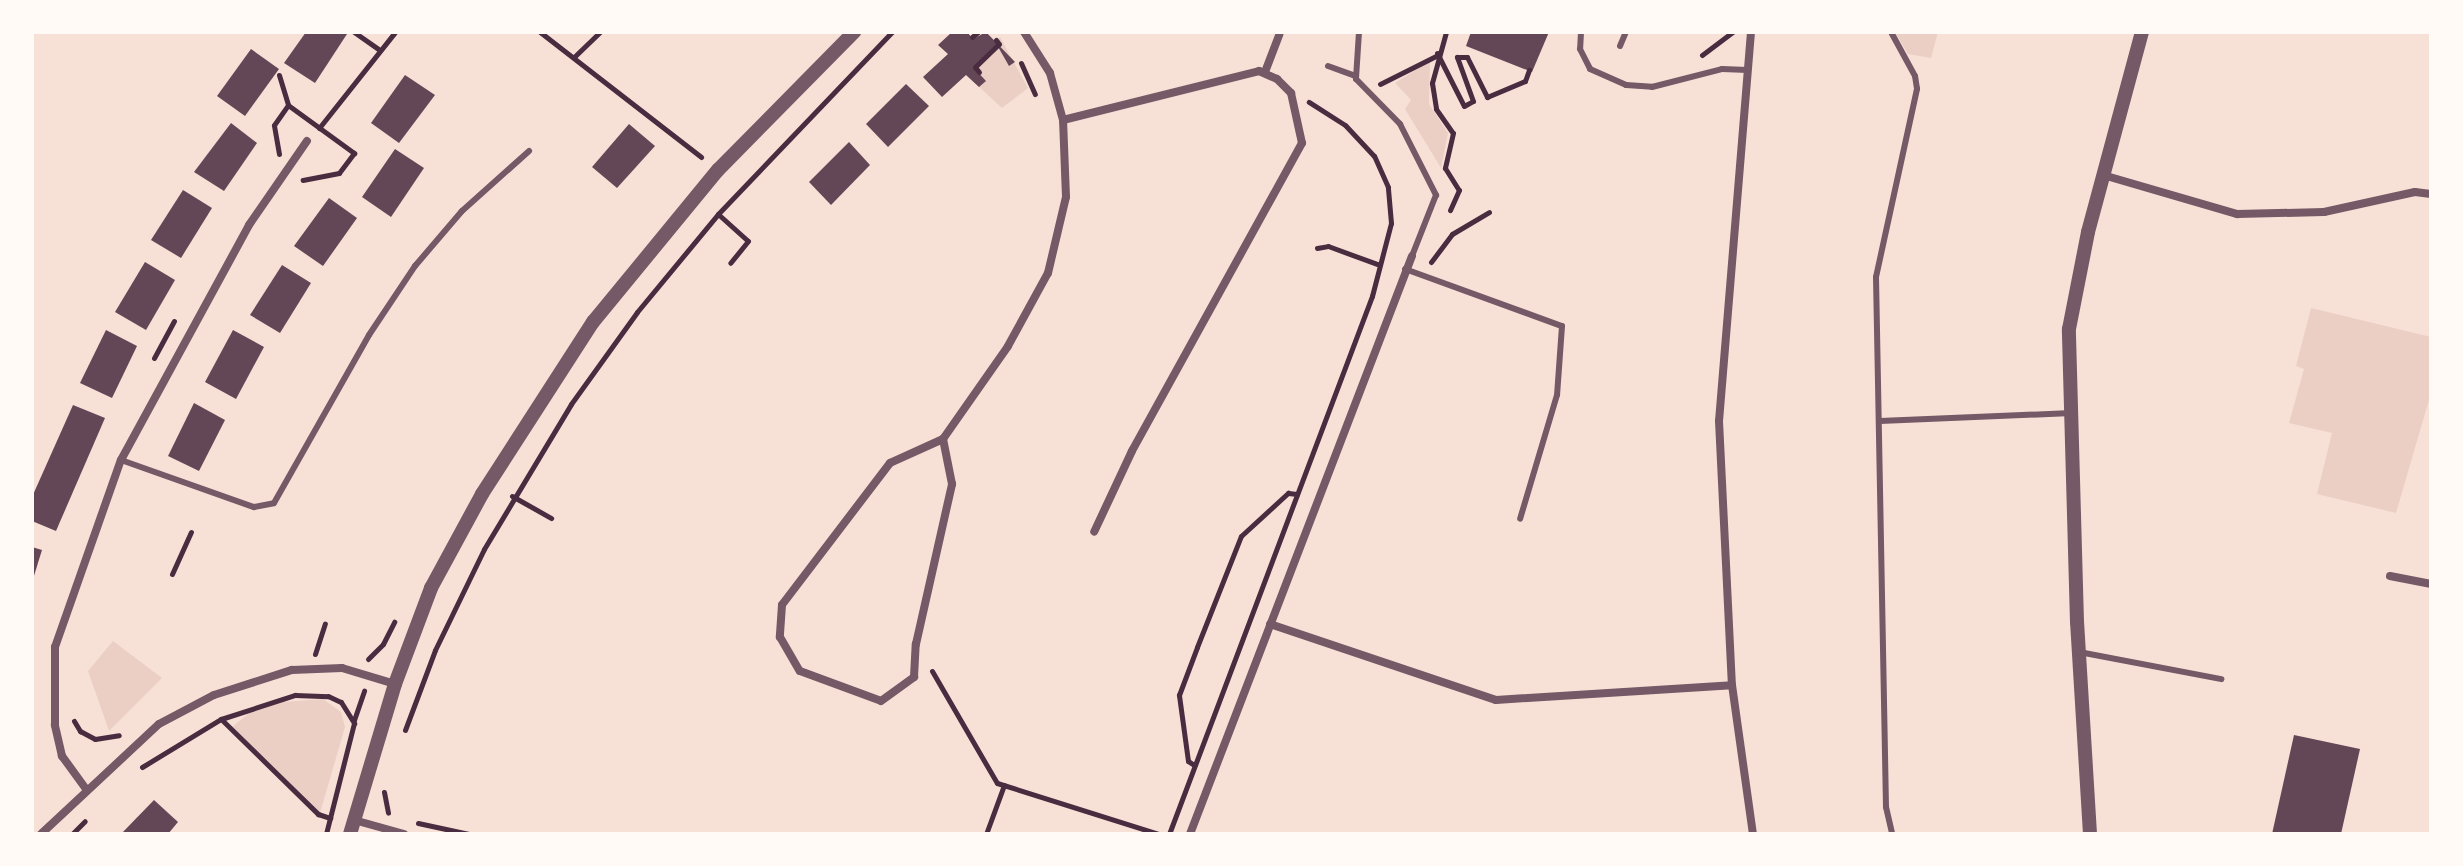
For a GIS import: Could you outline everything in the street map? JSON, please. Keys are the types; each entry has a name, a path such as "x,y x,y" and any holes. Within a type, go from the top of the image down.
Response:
{"street":[{"path":"404,834 352,827 395,684 431,588 482,494 593,322 718,170 854,32"},
{"path":"943,439 952,484 916,644 914,677 881,701 800,671 780,637 782,605 890,463 943,439 1008,346 1048,273 1066,197 1063,120 1050,73 1024,32"},
{"path":"1751,32 1719,421 1732,685 1753,834"},
{"path":"2090,834 2079,652 2069,329 2102,174 2142,32"},
{"path":"1265,72 1279,35"},
{"path":"1063,120 1265,72 1288,89 1301,150 1132,451 1094,532"},
{"path":"86,789 62,756 55,725 55,647 121,460 249,225 307,141"},
{"path":"2102,174 2237,214 2324,212 2415,192 2431,194"},
{"path":"1190,834 1404,269 1412,256"},
{"path":"2390,576 2431,584"},
{"path":"1270,624 1496,700 1732,685"},
{"path":"41,834 159,724 214,695 292,670 342,668 395,684"}],"lane":[{"path":"1355,76 1359,32"},
{"path":"1581,32 1580,49 1590,69 1626,85 1652,87 1722,69 1748,70"},
{"path":"1620,46 1626,32"},
{"path":"1891,32 1915,76 1917,89 1876,277 1886,807 1892,834"},
{"path":"1328,66 1355,76 1400,124 1426,169 1437,198 1412,256"},
{"path":"121,460 254,507 274,503 369,335 415,266 462,211 529,151"},
{"path":"1404,269 1562,326 1557,395 1520,519"},
{"path":"1880,421 2072,413"},
{"path":"2079,652 2221,679"}],"path":[{"path":"354,32 378,49"},
{"path":"307,141 378,49 395,32"},
{"path":"540,32 701,157"},
{"path":"574,57 600,32"},
{"path":"404,734 449,620 512,496 637,312 718,214 892,32"},
{"path":"972,37 978,32"},
{"path":"1001,32 1007,40"},
{"path":"1423,235 1442,231 1459,191 1445,168 1451,128 1433,98 1436,55 1446,32"},
{"path":"1697,58 1731,32"},
{"path":"979,72 975,67 999,44 996,40"},
{"path":"1017,55 1039,103"},
{"path":"1436,55 1464,106 1473,101 1457,57 1467,57 1487,97 1524,82 1529,70"},
{"path":"1382,82 1436,55"},
{"path":"279,75 288,105"},
{"path":"1169,834 1372,296 1391,213 1378,163 1345,125 1303,97 1293,101"},
{"path":"693,167 711,147"},
{"path":"1425,276 1444,241 1489,212"},
{"path":"718,214 748,241 730,263"},
{"path":"1317,248 1328,246 1377,264"},
{"path":"1194,765 1188,761 1179,695 1197,647 1241,536 1288,493 1297,494"},
{"path":"512,496 551,518"},
{"path":"172,574 191,532"},
{"path":"360,662 382,646 400,609"},
{"path":"315,656 325,624"},
{"path":"916,644 997,783 1159,834"},
{"path":"302,656 325,657"},
{"path":"326,834 354,721 369,676"},
{"path":"138,770 221,719 281,698 317,694 341,702 354,721"},
{"path":"71,709 77,728 88,736 109,740 125,730"},
{"path":"221,719 291,791 318,814 330,818"},
{"path":"384,829 388,781"},
{"path":"986,834 1004,785"},
{"path":"72,834 92,813"},
{"path":"419,823 469,834"}],"shaded area":[{"path":"1895,32 1938,32 1931,58 1908,54"},
{"path":"1000,37 1028,88 1002,108 966,75"},
{"path":"1430,61 1429,104 1448,133 1441,168 1405,109 1411,100 1395,83"},
{"path":"2311,308 2431,337 2431,393 2396,513 2317,494 2332,433 2289,423 2304,369 2296,366"},
{"path":"113,641 162,678 109,731 88,671"},
{"path":"323,699 341,712 345,727 320,813 231,728 249,713 283,702"}],"building":[{"path":"306,32 347,34 315,83 284,63"},
{"path":"952,32 967,32 973,39 986,32 1015,62 1009,66 997,45 974,68 986,81 979,87 966,75 942,97 923,77 948,54 938,45"},
{"path":"1471,32 1549,32 1532,72 1466,46"},
{"path":"251,49 279,69 245,116 217,96"},
{"path":"405,75 435,95 399,143 371,123"},
{"path":"906,84 929,106 888,147 866,124"},
{"path":"231,123 257,143 224,191 194,172"},
{"path":"629,124 655,146 617,188 592,167"},
{"path":"849,142 870,165 831,205 809,182"},
{"path":"395,149 424,168 391,217 362,197"},
{"path":"183,190 212,208 181,258 151,240"},
{"path":"329,198 357,218 323,266 294,246"},
{"path":"145,262 175,280 146,330 115,312"},
{"path":"282,265 311,283 280,333 250,315"},
{"path":"106,330 137,346 112,398 80,383"},
{"path":"233,330 264,347 236,399 205,382"},
{"path":"194,403 225,420 199,471 168,456"},
{"path":"73,405 105,418 56,531 32,521 32,497"},
{"path":"32,547 42,550 33,579 32,579"},
{"path":"2294,735 2360,749 2341,834 2272,834"},
{"path":"154,800 178,822 168,834 121,834"}]}
